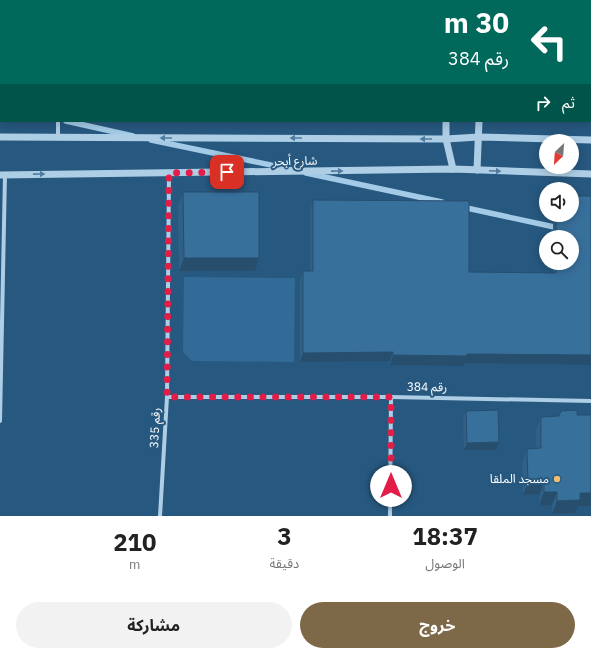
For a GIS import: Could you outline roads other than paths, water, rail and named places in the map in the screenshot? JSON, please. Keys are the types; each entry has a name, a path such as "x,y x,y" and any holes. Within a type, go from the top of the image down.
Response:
{"street":[{"path":"58,122 58,137"},
{"path":"446,122 446,139 453,170"},
{"path":"477,170 479,122"},
{"name":"شارع أبحر","path":"0,137 446,139 479,137 591,140"},
{"name":"شارع أبحر","path":"2,175 453,170 591,174"},
{"name":"رقم 335","path":"160,516 167,397 169,173"},
{"path":"0,421 2,175"},
{"name":"رقم 384","path":"167,397 391,397 591,401"},
{"path":"390,516 391,397"}],"waterway":[{"path":"70,122 133,136"},
{"path":"151,140 290,169"},
{"path":"306,173 442,202"},
{"path":"462,207 559,228"}],"place":[{"name":"مسجد الملقا","path":"557,479"}]}
